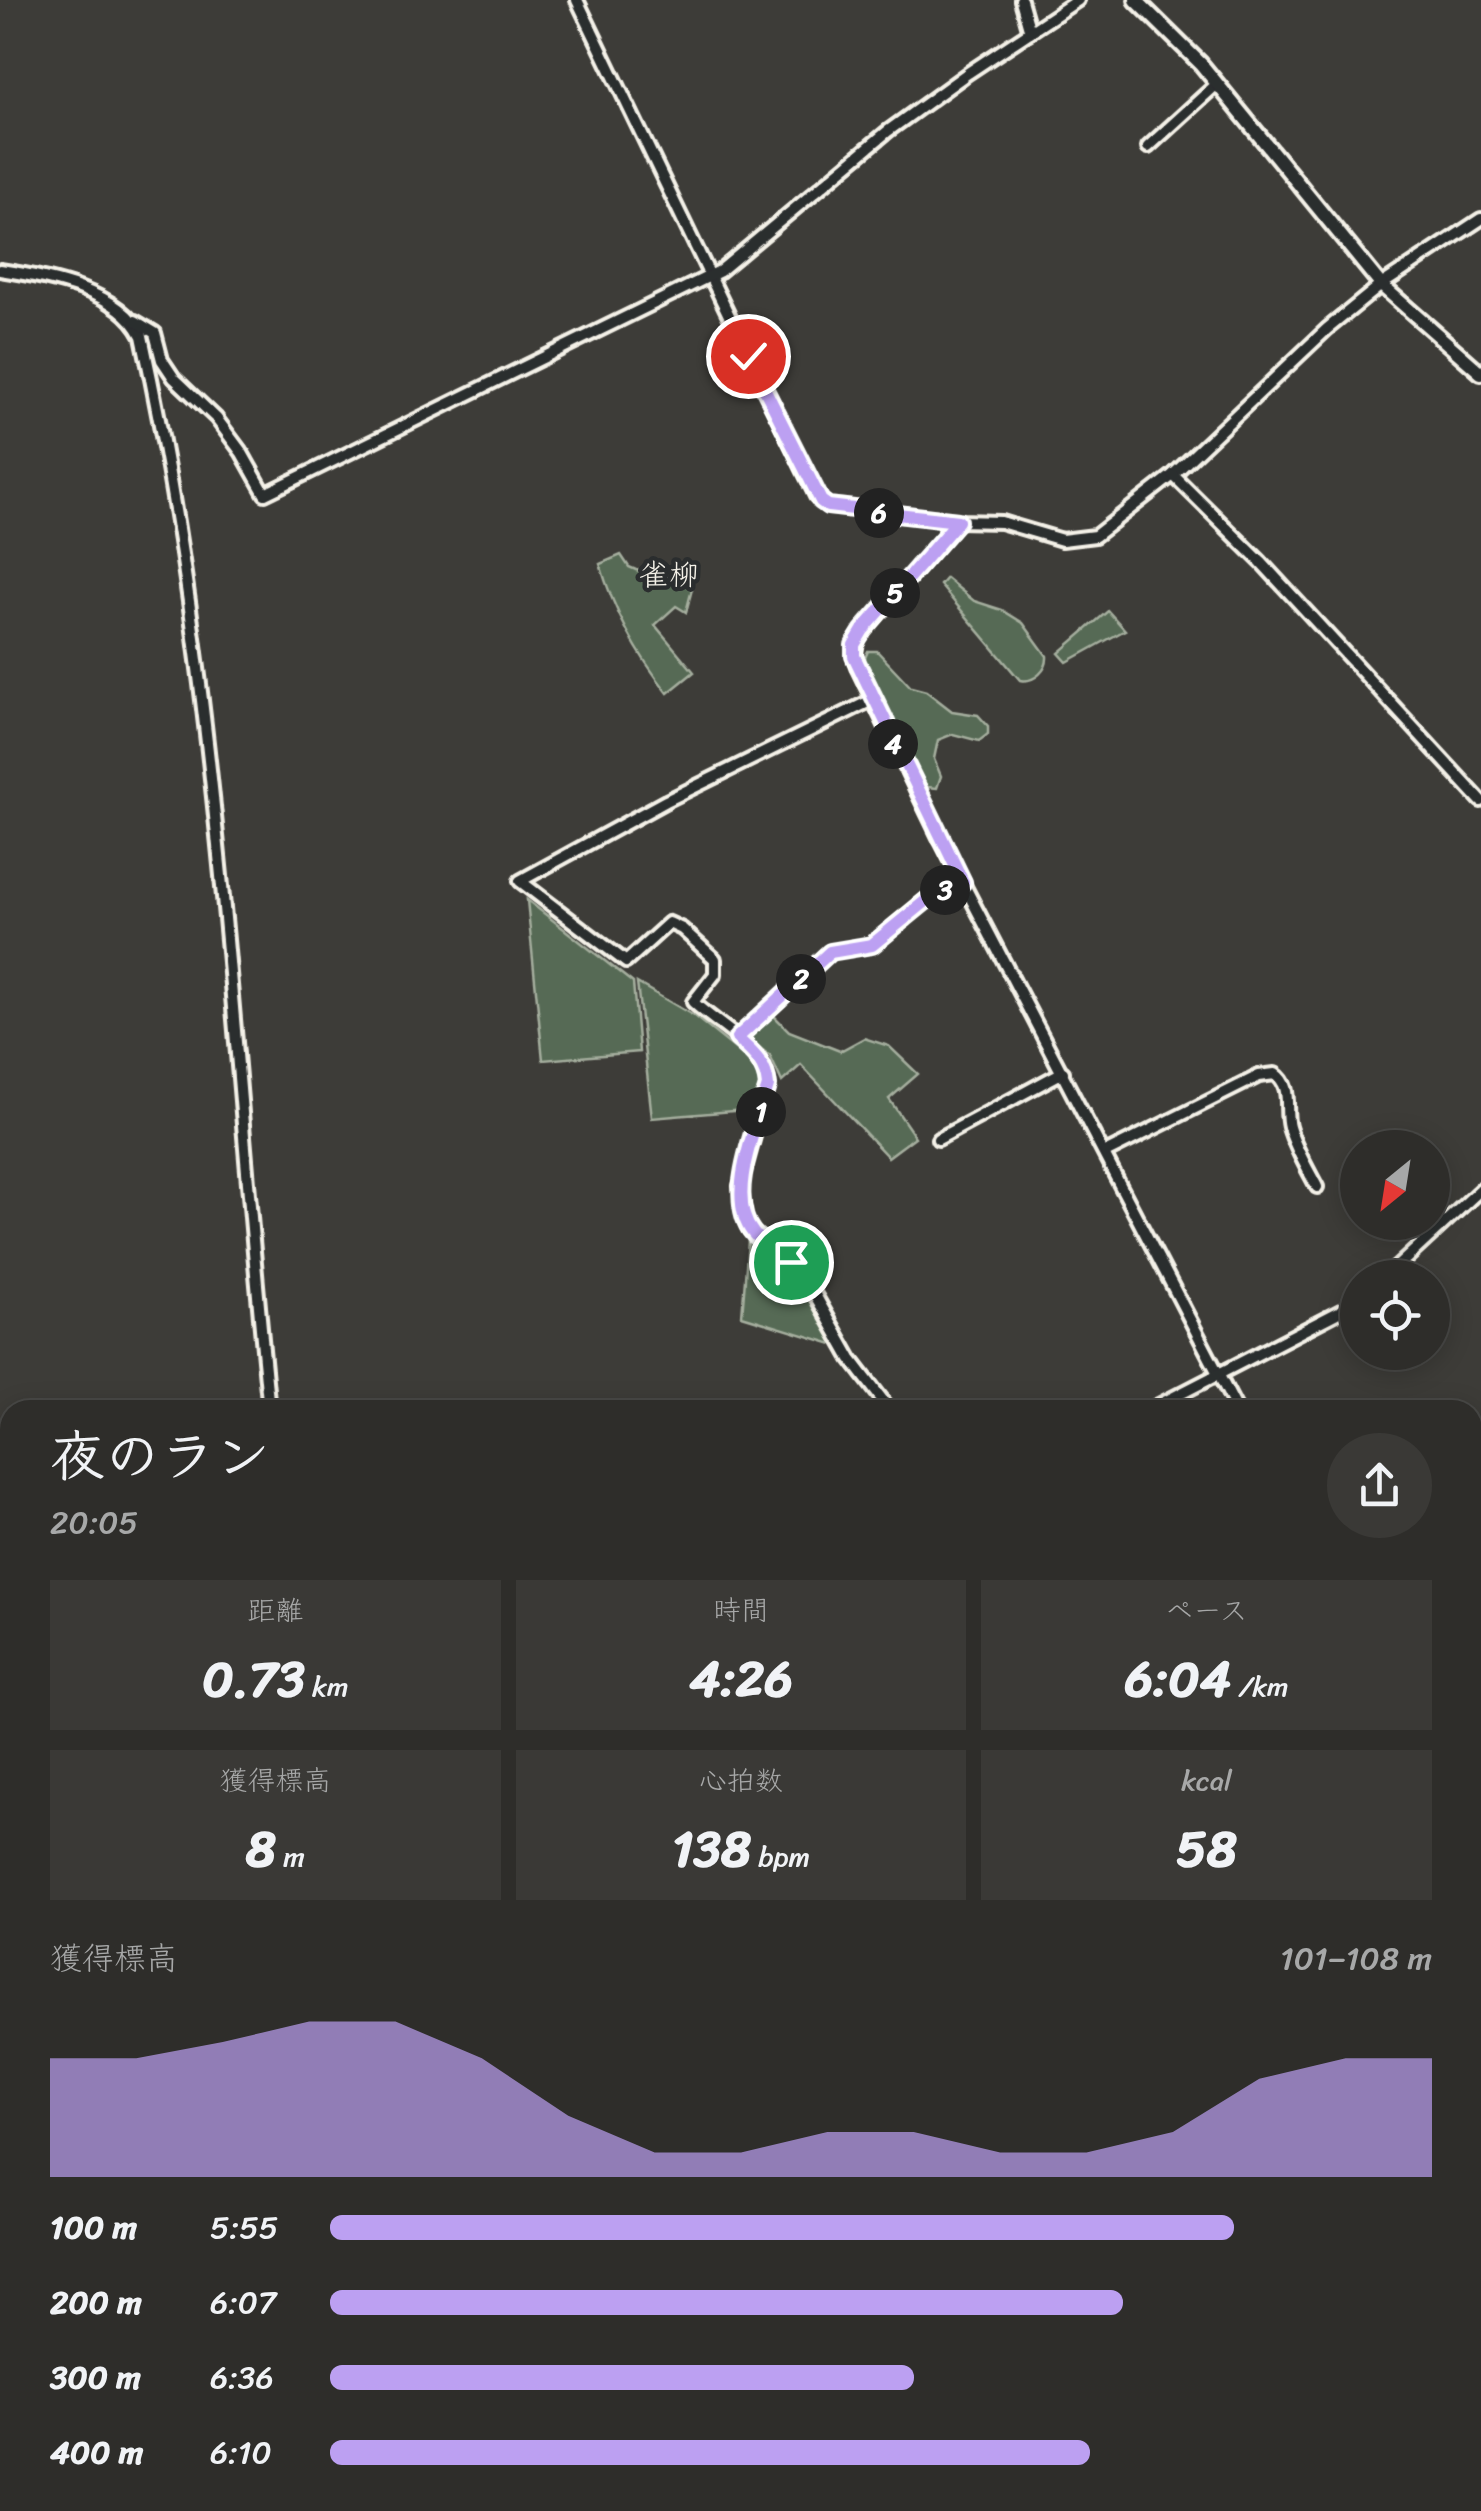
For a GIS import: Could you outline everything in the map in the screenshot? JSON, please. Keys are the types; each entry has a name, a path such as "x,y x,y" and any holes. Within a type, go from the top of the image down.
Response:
{"street":[{"path":"577,0 821,501 847,508 1001,522 1062,540 1095,536 1173,474 1327,329 1381,285 1481,219"},
{"path":"1021,0 1030,32"},
{"path":"0,270 57,282 102,298 155,333 162,360 174,378 216,418 265,494 710,278 888,132 1078,0"},
{"path":"1136,0 1182,42 1381,285 1481,373"},
{"path":"1148,147 1217,84"},
{"path":"135,321 154,391 179,535 210,776 268,1400"},
{"path":"1173,474 1261,562 1481,802"},
{"path":"958,521 858,638 854,656 963,882 1233,1400"},
{"path":"872,700 666,801 520,881 626,962 669,923 682,929 715,960 717,968 693,1002 759,1058 768,1075 740,1186 745,1218 750,1230 806,1279 851,1359 882,1400"},
{"path":"737,1038 830,952 872,945 932,896 963,882"},
{"path":"938,1140 1063,1072"},
{"path":"1105,1153 1258,1076 1275,1074 1285,1086 1291,1133 1317,1187"},
{"path":"1405,1260 1481,1190"},
{"path":"1168,1400 1340,1311"}],"green space":[{"path":"621,555 629,567 688,583 692,589 686,612 676,606 655,625 694,672 668,693 628,632 606,582 600,564"},
{"path":"946,578 974,601 1002,610 1023,623 1047,656 1039,674 1020,680 940,585"},
{"path":"1108,611 1125,630 1067,662 1059,653"},
{"path":"868,651 877,651 911,687 926,691 952,711 978,715 988,726 988,734 979,741 953,734 938,740 934,759 941,776 937,788 927,787 867,674 864,660"},
{"path":"527,900 633,983 639,1052 543,1060"},
{"path":"637,983 694,1016 749,1060 761,1081 756,1109 652,1118"},
{"path":"772,1014 789,1031 840,1051 864,1038 889,1046 918,1074 889,1099 915,1137 888,1157 801,1065 782,1082 770,1056 746,1036"},
{"path":"751,1239 808,1290 836,1345 742,1316"}],"district":[{"name":"雀柳","path":"669,575"}],"route":[{"path":"748,356 821,501 828,506 958,521 863,630 854,645 854,656 963,882 932,896 872,945 830,952 737,1038 759,1058 768,1075 740,1186 745,1218 761,1241 791,1262"}]}
